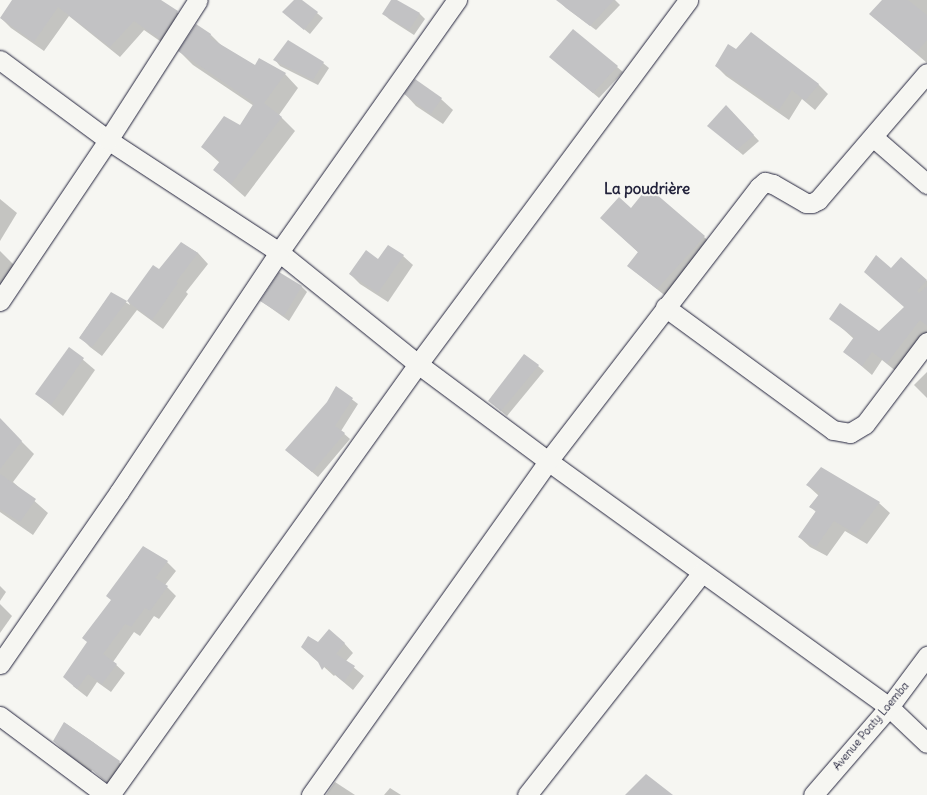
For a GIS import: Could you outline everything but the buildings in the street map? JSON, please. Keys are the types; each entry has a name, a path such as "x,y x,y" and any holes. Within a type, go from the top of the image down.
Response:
{"street":[{"path":"0,301 108,140 198,0"},
{"path":"0,664 119,492 279,252 457,0"},
{"path":"110,795 418,364 688,0"},
{"path":"0,60 108,140 279,252 418,364 548,461 889,707 927,743"},
{"path":"311,795 548,461 665,307 759,187 765,182 773,184 806,204 818,200 927,73"},
{"path":"873,137 927,184"},
{"path":"665,307 833,430 850,433 865,424 927,342"},
{"path":"527,795 702,573"},
{"name":"Avenue Poaty Loemba","path":"813,795 889,707 927,656"},
{"path":"0,716 106,795"}],"district":[{"name":"La poudrière","path":"647,189"}]}
